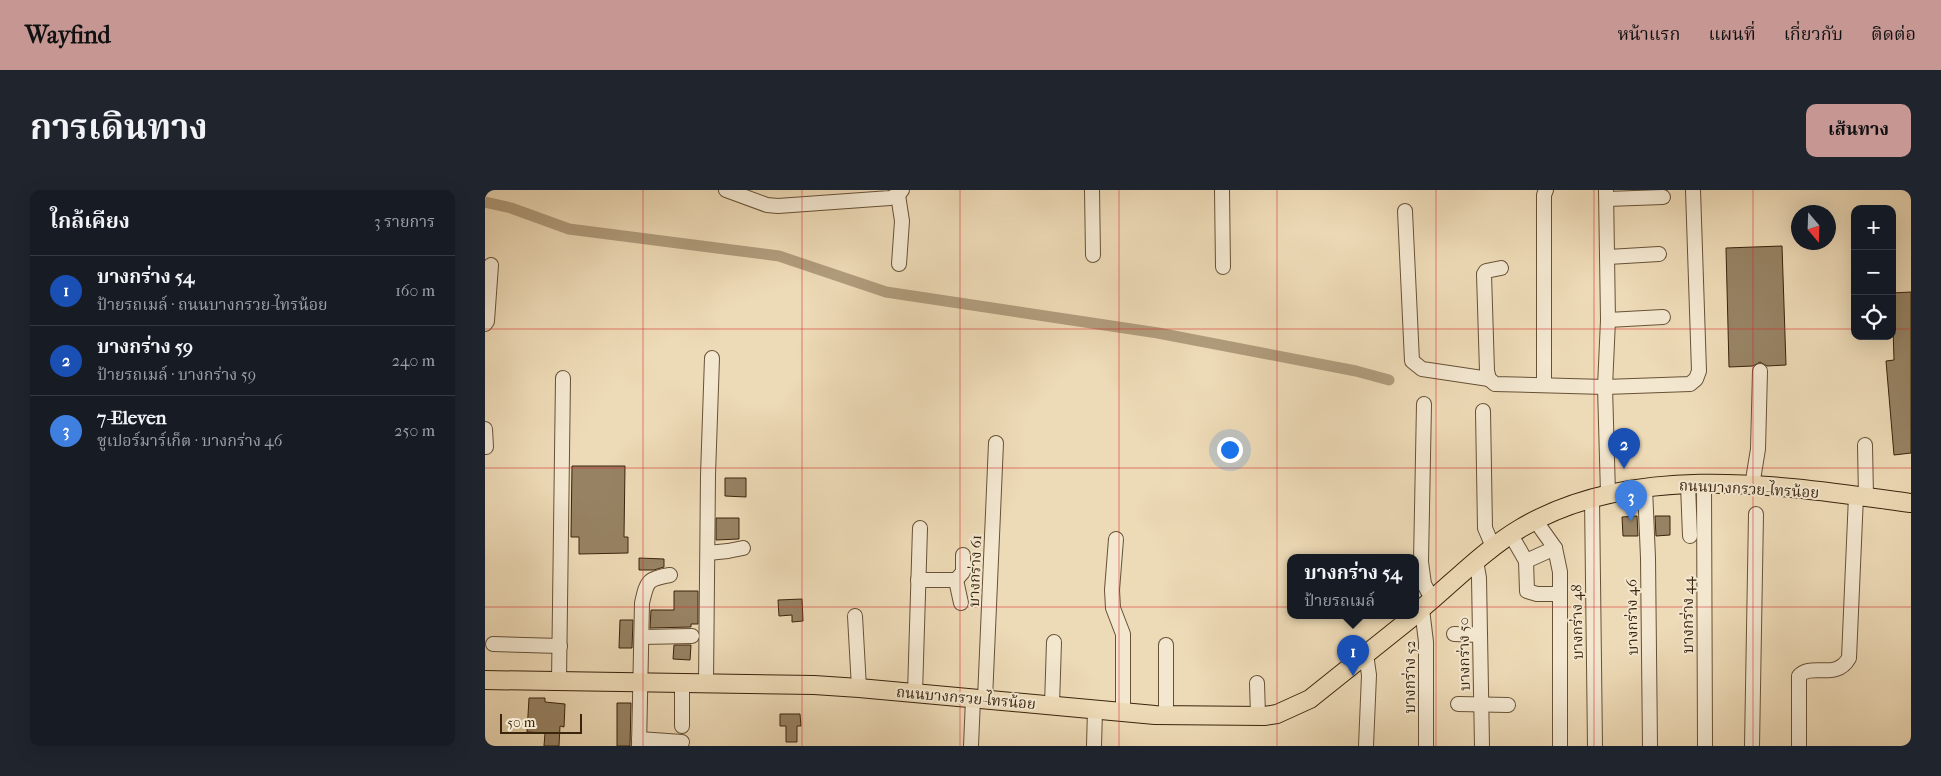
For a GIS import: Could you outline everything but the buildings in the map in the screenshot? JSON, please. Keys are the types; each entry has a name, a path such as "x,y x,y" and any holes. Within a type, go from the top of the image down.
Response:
{"main road":[{"name":"ถนนบางกรวย-ไทรน้อย","path":"1421,609 1493,547 1511,535 1535,520 1562,507 1600,496 1645,488 1696,484 1752,486 1861,496 1911,503"},
{"name":"ถนนบางกรวย-ไทรน้อย","path":"485,680 706,683 859,688 1123,712 1166,715 1258,716 1277,714 1310,699 1409,619"}],"street":[{"path":"727,190 767,205 778,206 890,198 900,192 902,221 899,264"},
{"path":"1092,190 1093,255"},
{"path":"1222,190 1223,267"},
{"path":"1544,385 1544,195 1546,190"},
{"path":"1405,211 1411,361 1422,369 1489,379 1495,384 1505,385 1605,387 1681,385 1690,384 1696,380 1699,371 1693,190"},
{"path":"1607,195 1663,197"},
{"name":"บางกร่าง 48","path":"1595,746 1600,496 1608,320 1607,195"},
{"path":"1608,257 1659,254"},
{"path":"485,324 487,322 491,265"},
{"path":"1489,379 1487,371 1484,274 1485,271 1501,268"},
{"path":"1608,320 1663,318"},
{"path":"706,683 712,358"},
{"path":"1752,486 1758,449 1760,371"},
{"path":"559,681 563,378"},
{"name":"บางกร่าง 52","path":"1424,404 1421,562 1424,584 1421,609 1426,642 1426,746"},
{"path":"1483,411 1485,528 1493,547"},
{"path":"485,428 486,448"},
{"name":"บางกร่าง 61","path":"971,746 979,699 996,443"},
{"path":"1799,746 1799,676 1802,673 1808,672 1838,670 1846,664 1849,658 1865,445"},
{"path":"1690,536 1696,484"},
{"name":"บางกร่าง 44","path":"1696,484 1705,746"},
{"name":"บางกร่าง 46","path":"1645,488 1650,746"},
{"path":"1752,746 1756,514"},
{"path":"1535,520 1555,548 1560,572 1561,746"},
{"path":"915,693 920,528"},
{"path":"1511,535 1526,561 1527,591 1537,594 1560,594"},
{"path":"1116,539 1112,590 1113,608 1123,634 1123,712"},
{"path":"708,553 743,548"},
{"path":"1526,561 1555,548"},
{"path":"918,580 956,580 963,572 963,555"},
{"name":"บางกร่าง 50","path":"1476,561 1479,578 1482,746"},
{"path":"670,575 656,578 646,585 642,603 639,742 682,742"},
{"path":"956,580 961,603"},
{"path":"855,616 859,688"},
{"path":"1454,634 1480,635"},
{"path":"642,637 692,636"},
{"path":"1051,705 1054,642"},
{"path":"493,644 560,646"},
{"path":"1165,645 1166,715"},
{"path":"1366,654 1369,675 1366,746"},
{"path":"682,683 682,726"},
{"path":"1257,683 1258,716"},
{"path":"1458,704 1508,705"},
{"path":"1094,746 1095,710"}],"waterway":[{"path":"485,202 511,208 569,229 779,256 886,292 1158,333 1356,371 1389,380"}],"place":[{"name":"บางกร่าง 59","path":"1624,469"},
{"name":"7-Eleven","path":"1631,521"},
{"name":"บางกร่าง 54","path":"1353,676"}]}
